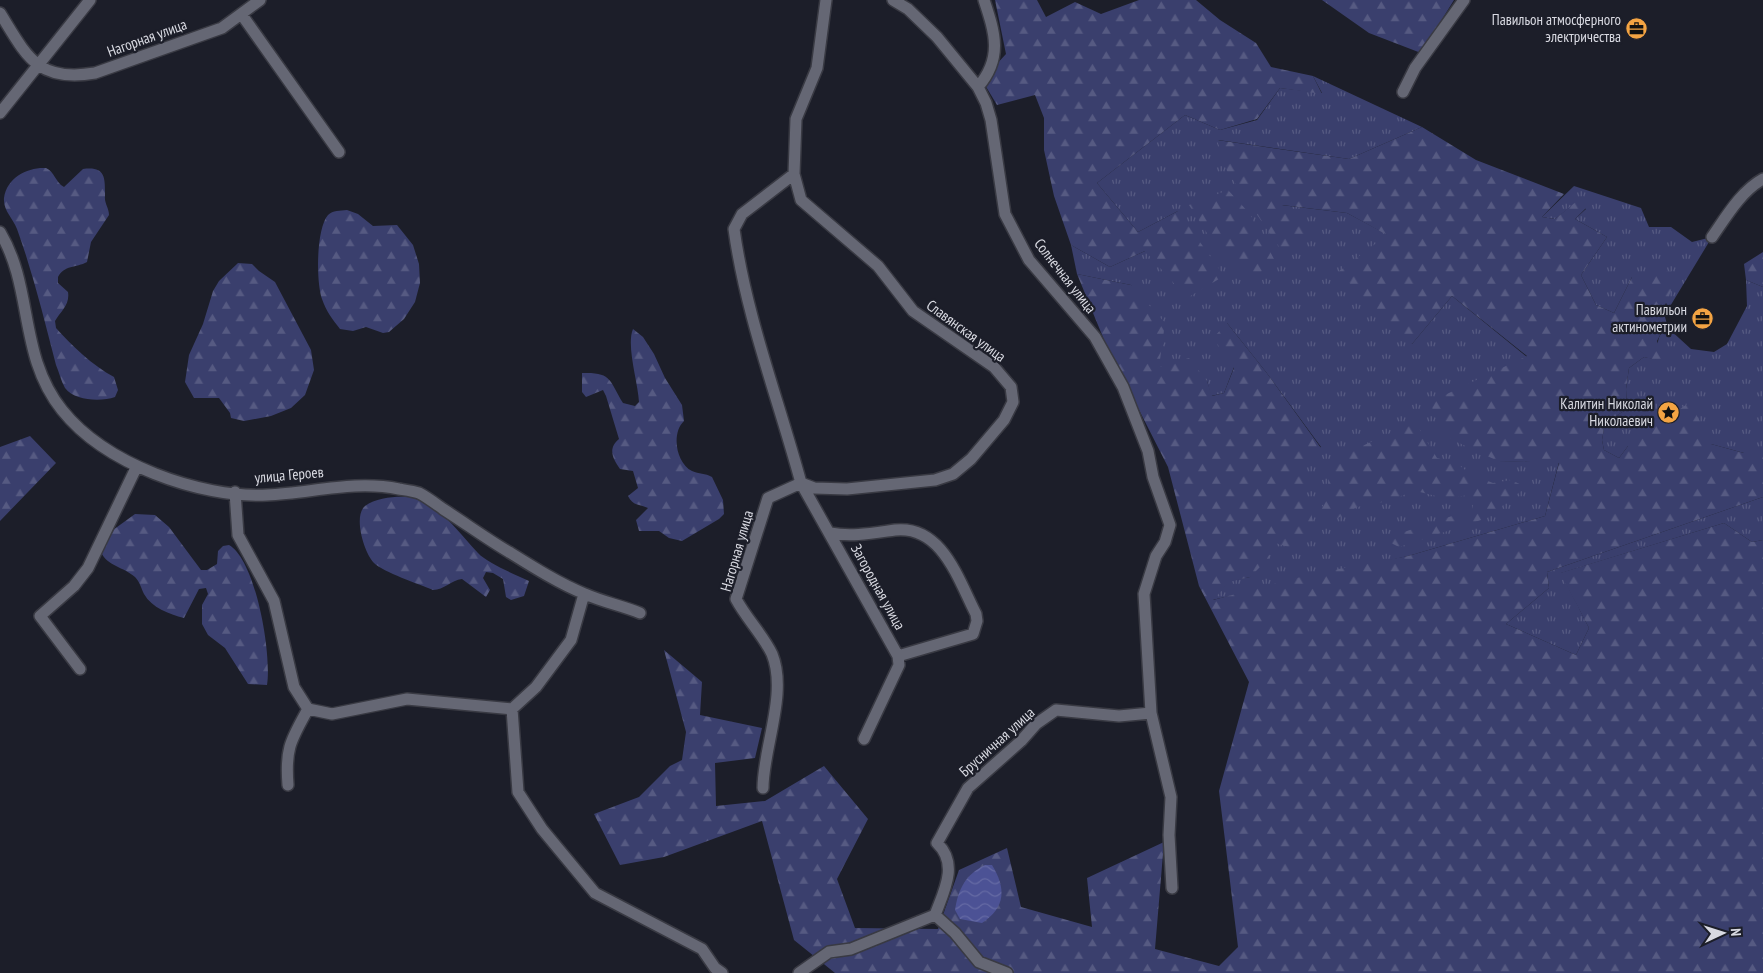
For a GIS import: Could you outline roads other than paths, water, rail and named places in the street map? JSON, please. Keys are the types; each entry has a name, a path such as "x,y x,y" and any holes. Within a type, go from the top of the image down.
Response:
{"street":[{"path":"0,113 90,0"},
{"name":"Нагорная улица","path":"37,65 68,75 95,73 222,28 260,0"},
{"name":"Славянская улица","path":"801,483 814,488 835,489 935,480 952,474 971,458 1004,420 1013,402 1011,387 994,367 913,311 878,266 801,200 794,174 796,119 817,68 826,0"},
{"name":"Солнечная улица","path":"893,0 908,9 937,38 978,87 991,120 1005,214 1029,260 1095,337 1122,388 1148,451 1154,477 1170,525 1165,542 1156,556 1144,594 1151,713"},
{"path":"978,87 990,74 995,52 994,31 984,0"},
{"path":"1403,92 1415,68 1464,0"},
{"path":"0,13 27,57 37,65"},
{"path":"242,15 339,152"},
{"name":"Загородная улица","path":"794,174 742,214 734,229 753,324 781,409 801,483 898,656 973,634 977,621 976,614 943,552 933,539 920,532 906,529 845,536 830,533"},
{"path":"1712,237 1730,210 1759,181"},
{"name":"улица Героев","path":"0,232 7,243 19,278 34,358 43,383 62,411 94,442 137,466 172,480 235,492 266,495 336,486 379,485 418,493 510,552 584,594 640,614"},
{"path":"80,669 40,616 74,586 88,568 137,466"},
{"name":"Нагорная улица","path":"763,788 763,769 776,699 776,677 772,655 736,599 768,498 801,483"},
{"path":"235,492 238,536 274,601 294,687 308,709 332,714 407,699 512,709 536,688 571,640 584,594"},
{"path":"864,739 899,665 898,656"},
{"path":"288,785 286,760 289,744 308,709"},
{"path":"512,709 518,792 542,829 595,893 702,949 715,968 722,973"},
{"name":"Брусничная улица","path":"935,915 944,891 949,865 945,851 937,843 968,788 1021,741 1036,724 1056,710 1119,716 1151,713"},
{"path":"1151,713 1171,796 1169,835 1172,888"},
{"path":"799,973 829,952 851,949 935,915 955,933 979,962 1007,973"}],"water":[{"path":"985,865 992,865 997,873 1001,889 999,904 990,917 982,923 960,919 955,910 958,895 968,878"}],"place":[{"name":"Павильон атмосферного электричества","path":"1637,29"},
{"name":"Павильон актинометрии","path":"1703,319"},
{"name":"Калитин Николай Николаевич","path":"1669,413"}]}
